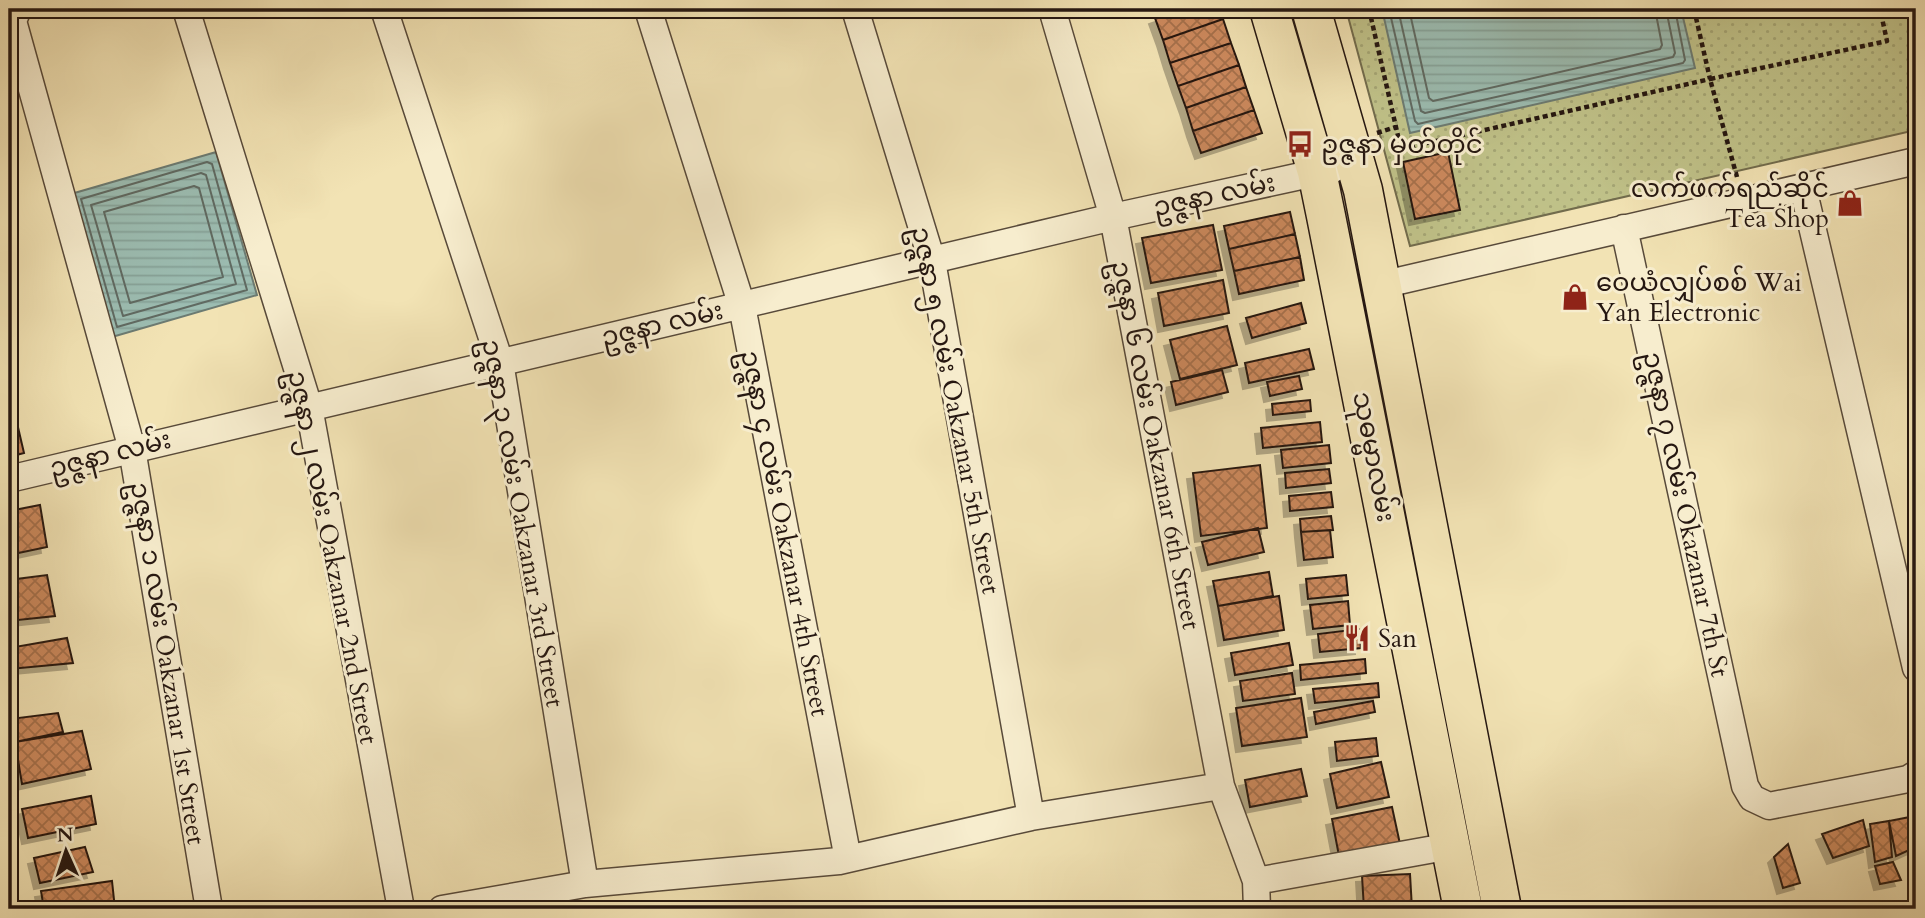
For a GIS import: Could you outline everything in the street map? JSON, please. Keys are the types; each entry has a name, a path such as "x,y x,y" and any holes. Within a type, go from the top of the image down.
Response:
{"main road":[{"name":"သုဓမ္မာလမ်း","path":"1269,9 1317,172 1463,909"},
{"name":"သုဓမ္မာလမ်း","path":"1311,9 1363,191 1502,909"}],"street":[{"name":"ဥဇ္ဇနာ ၂ လမ်း Oakzanar 2nd Street","path":"186,9 309,407 401,909"},
{"name":"ဥဇ္ဇနာ ၃ လမ်း Oakzanar 3rd Street","path":"384,9 500,362 585,884"},
{"name":"ဥဇ္ဇနာ ၄ လမ်း Oakzanar 4th Street","path":"648,9 742,306 848,859"},
{"name":"ဥဇ္ဇနာ ၅ လမ်း Oakzanar 5th Street","path":"855,9 932,261 1031,817"},
{"name":"ဥဇ္ဇနာ ၆ လမ်း Oakzanar 6th Street","path":"1052,9 1113,218 1222,786 1256,881 1257,909"},
{"name":"ဥဇ္ဇနာ ၁ လမ်း Oakzanar 1st Street","path":"16,11 13,21 132,449 209,909"},
{"path":"1381,285 1916,161"},
{"name":"ဥဇ္ဇနာ လမ်း","path":"9,479 1356,163"},
{"path":"1803,188 1916,668"},
{"name":"ဥဇ္ဇနာ ၇ လမ်း Okazanar 7th St","path":"1624,229 1745,786 1752,798 1769,806 1908,779 1916,774"},
{"path":"442,909 585,884 848,859 1031,817 1222,786"},
{"path":"1256,881 1451,846"}],"path":[{"path":"1369,9 1401,149 1887,41 1880,9"},
{"path":"1694,9 1710,79 1744,201"}],"green space":[{"path":"1346,9 1916,9 1916,130 1410,246"}],"water":[{"path":"1382,9 1681,9 1695,68 1410,133"},
{"path":"216,152 257,295 112,337 71,194"}],"building":[{"path":"1181,9 1220,9 1223,19 1163,40 1155,18"},
{"path":"1223,19 1231,43 1170,63 1163,40"},
{"path":"1231,43 1239,65 1178,86 1170,63"},
{"path":"1239,65 1246,87 1186,108 1178,86"},
{"path":"1246,87 1254,110 1193,131 1186,108"},
{"path":"1254,110 1262,133 1201,153 1193,131"},
{"path":"1448,152 1460,210 1415,219 1403,162"},
{"path":"1290,212 1295,234 1229,249 1224,226"},
{"path":"1213,225 1222,270 1151,283 1142,238"},
{"path":"1295,234 1300,257 1234,271 1229,249"},
{"path":"1300,257 1304,280 1239,294 1234,271"},
{"path":"1223,280 1229,313 1164,326 1158,293"},
{"path":"1301,303 1306,323 1252,338 1246,318"},
{"path":"1227,326 1237,365 1180,379 1170,340"},
{"path":"1309,349 1314,369 1249,383 1245,363"},
{"path":"1222,370 1228,392 1176,405 1171,382"},
{"path":"1299,376 1302,389 1270,396 1267,382"},
{"path":"1310,400 1311,411 1273,415 1272,404"},
{"path":"1320,422 1322,442 1263,448 1261,428"},
{"path":"17,423 24,453 9,457 9,425"},
{"path":"1329,445 1331,463 1283,468 1281,450"},
{"path":"1260,465 1267,528 1201,536 1193,473"},
{"path":"1329,469 1331,483 1286,488 1285,473"},
{"path":"1331,492 1333,507 1290,511 1289,496"},
{"path":"40,505 47,547 9,555 9,511"},
{"path":"1331,516 1333,530 1301,532 1300,519"},
{"path":"1258,528 1264,552 1208,565 1202,542"},
{"path":"1330,530 1333,557 1304,560 1301,532"},
{"path":"1269,572 1273,596 1218,606 1213,581"},
{"path":"47,575 55,616 9,621 9,580"},
{"path":"1346,575 1348,595 1308,599 1306,579"},
{"path":"1279,596 1284,630 1224,640 1218,606"},
{"path":"1348,601 1350,625 1313,629 1310,605"},
{"path":"1359,629 1361,648 1320,652 1318,634"},
{"path":"67,638 73,663 10,669 9,648"},
{"path":"1289,643 1293,665 1235,675 1231,653"},
{"path":"1365,659 1366,673 1301,680 1300,665"},
{"path":"1292,673 1295,694 1243,701 1240,681"},
{"path":"1378,683 1379,697 1315,703 1313,689"},
{"path":"1301,698 1307,737 1242,746 1236,708"},
{"path":"1373,701 1375,712 1316,724 1314,712"},
{"path":"58,713 63,732 15,742 10,719"},
{"path":"82,731 91,769 22,784 15,742"},
{"path":"1376,738 1378,756 1337,761 1335,742"},
{"path":"1381,762 1389,797 1337,808 1330,774"},
{"path":"1301,769 1307,796 1250,807 1245,780"},
{"path":"91,796 96,824 28,838 22,809"},
{"path":"1392,807 1400,844 1339,856 1332,819"},
{"path":"1910,817 1916,847 1896,856 1889,821"},
{"path":"1863,820 1869,846 1833,858 1822,834"},
{"path":"1889,821 1892,857 1875,862 1870,824"},
{"path":"1788,844 1800,883 1783,888 1774,857"},
{"path":"85,847 93,872 40,883 34,858"},
{"path":"1893,862 1901,880 1880,884 1875,866"},
{"path":"1410,874 1412,909 1364,909 1362,876"},
{"path":"112,881 115,909 44,909 41,891"}],"place":[{"name":"ဥဇ္ဇနာ မှတ်တိုင်","path":"1300,144"},
{"name":"လက်ဖက်ရည်ဆိုင် Tea Shop","path":"1850,203"},
{"name":"ဝေယံလျှပ်စစ် Wai Yan Electronic","path":"1575,297"},
{"name":"San","path":"1357,638"}]}
